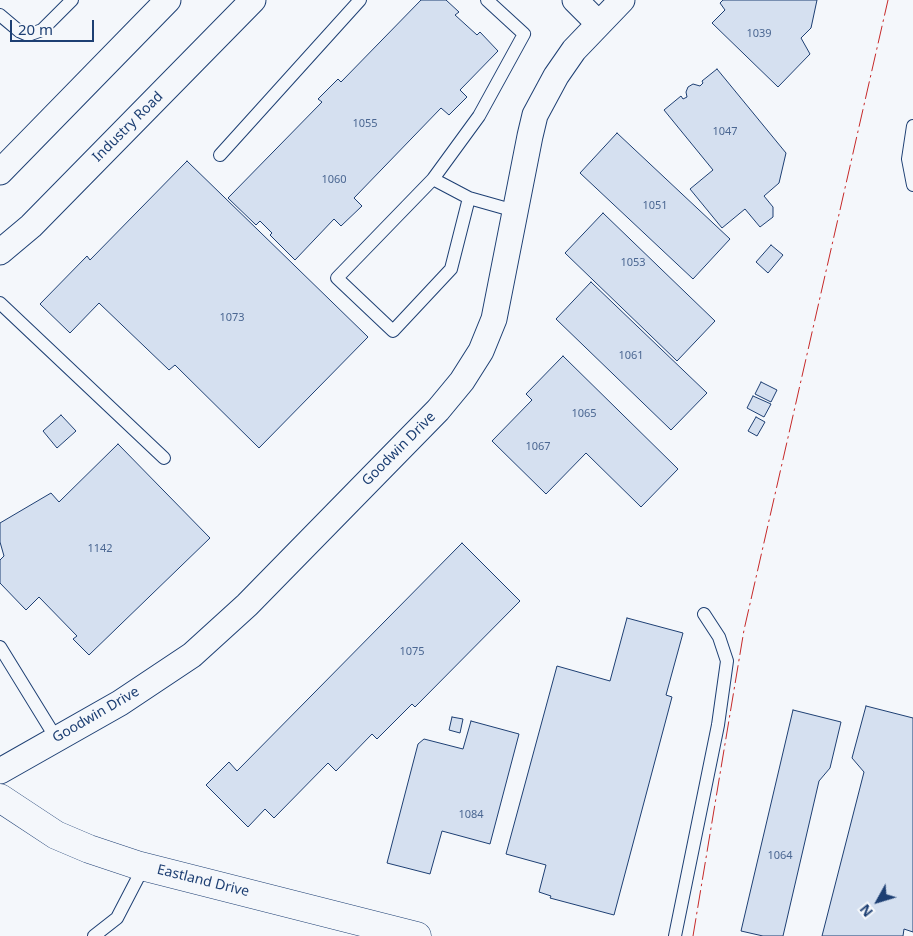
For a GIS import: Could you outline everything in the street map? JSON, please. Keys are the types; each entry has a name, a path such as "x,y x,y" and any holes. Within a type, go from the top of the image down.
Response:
{"street":[{"path":"0,172 168,0"},
{"name":"Industry Road","path":"0,252 31,226 253,0"},
{"path":"575,0 599,24"},
{"name":"Goodwin Drive","path":"0,771 120,703 192,655 247,605 438,410 462,381 476,358 494,319 535,115 556,76 574,50 622,0"},
{"name":"Eastland Drive","path":"0,798 56,835 89,849 144,866 409,935"}],"lane":[{"path":"0,15 19,32 28,35 42,30 72,0"},
{"path":"220,155 360,0"},
{"path":"469,198 451,269 393,331 337,278 433,179 479,116 524,34 487,0"},
{"path":"913,126 908,159 913,185"},
{"path":"433,179 469,198 516,211"},
{"path":"0,302 164,458"},
{"path":"675,936 718,725 727,661 719,637 704,614"},
{"path":"0,647 56,738"},
{"path":"94,936 117,918 144,866"}],"building":[{"path":"421,0 446,0 459,12 455,15 477,35 480,32 498,51 460,90 467,97 449,115 441,108 354,198 362,206 341,226 334,219 295,260 270,235 272,233 260,221 256,225 228,198 322,102 318,99 338,79 341,82"},
{"path":"723,0 817,0 811,28 801,38 810,54 778,87 712,23 725,10 720,3"},
{"path":"717,69 786,153 779,183 764,196 773,207 773,217 760,227 745,209 722,228 690,189 713,170 664,110 681,96 683,99 687,97 688,87 693,84 700,86 703,83 702,81"},
{"path":"617,133 730,239 693,279 580,173"},
{"path":"187,161 368,337 259,448 175,365 169,370 99,303 70,333 40,304 87,256 90,260"},
{"path":"603,213 715,321 677,361 565,253"},
{"path":"771,245 783,255 768,273 756,262"},
{"path":"591,282 707,393 671,430 556,319"},
{"path":"563,356 678,469 641,507 586,453 546,494 492,441 532,400 526,394"},
{"path":"761,382 777,390 771,402 755,394"},
{"path":"753,396 771,404 764,417 747,408"},
{"path":"61,415 76,431 57,448 43,431"},
{"path":"756,417 765,422 757,436 748,431"},
{"path":"118,444 210,538 89,655 73,639 77,636 39,597 26,610 0,583 0,560 4,556 0,542 0,523 51,493 59,502"},
{"path":"462,543 520,601 415,707 412,704 377,739 372,734 336,771 328,763 274,818 265,809 248,827 206,785 229,762 237,771"},
{"path":"627,618 683,633 666,695 672,697 614,915 550,898 551,896 539,892 546,865 506,854 557,666 610,681"},
{"path":"866,706 913,718 913,932 904,929 903,936 822,936 864,772 852,758"},
{"path":"793,710 841,722 830,768 819,781 783,936 763,936 741,931"},
{"path":"452,717 463,719 460,733 449,730"},
{"path":"471,721 519,734 490,844 442,831 430,874 387,863 418,744 424,739 463,749"}],"power":[{"path":"693,936 744,630 888,0"}]}
